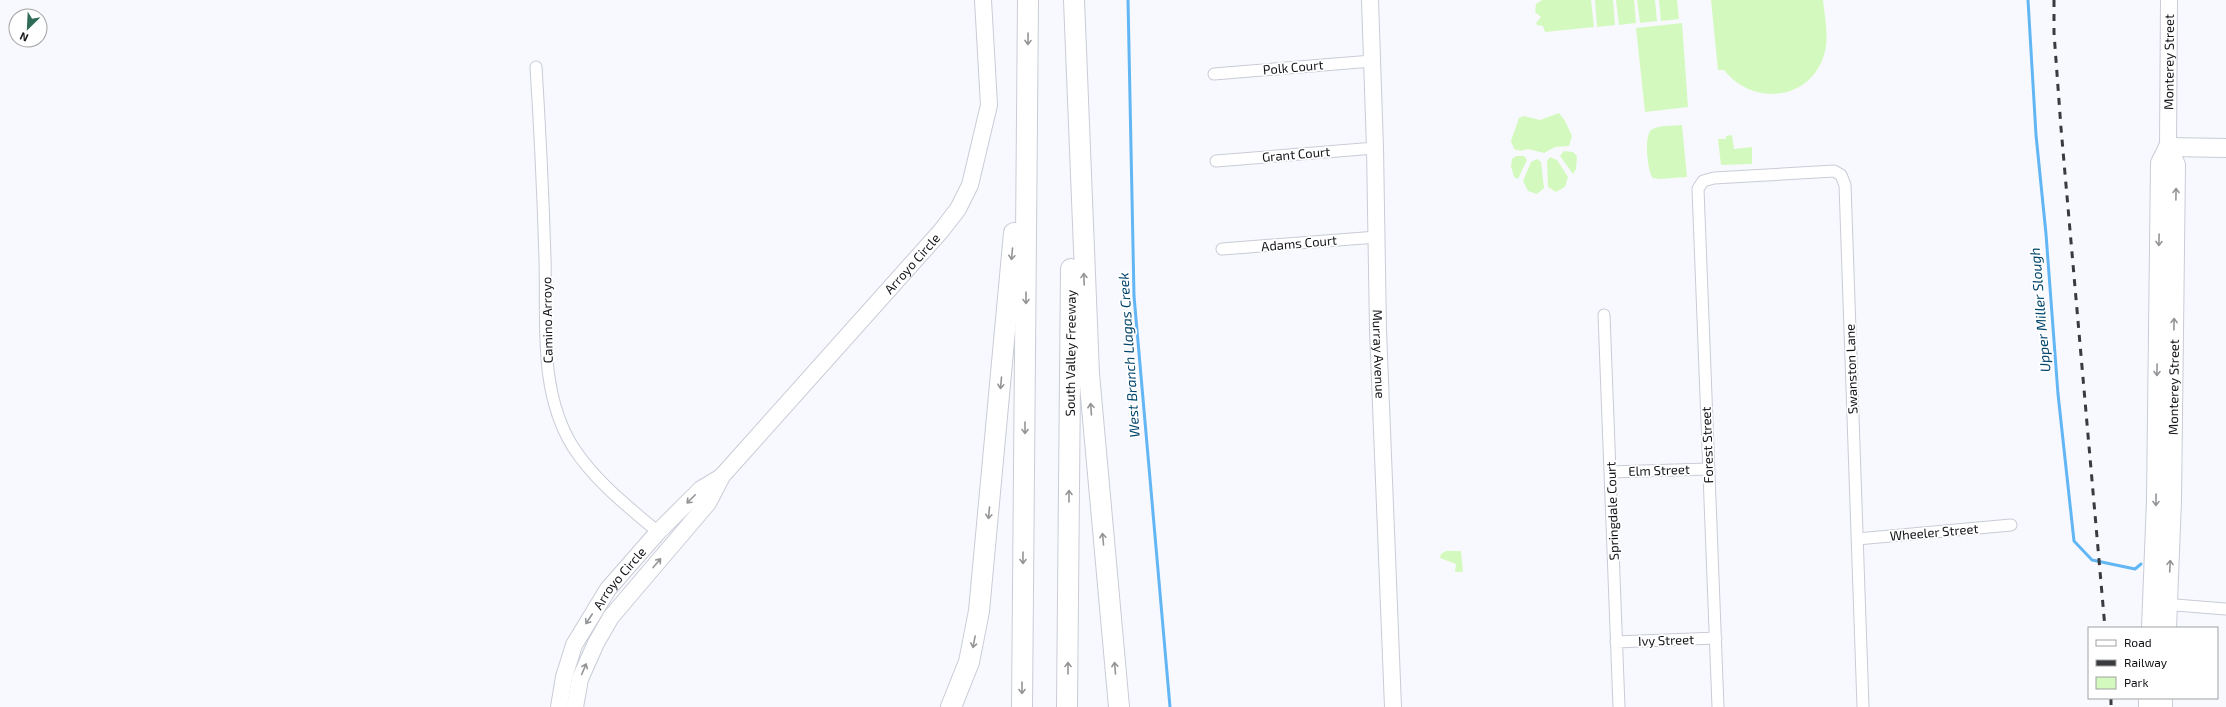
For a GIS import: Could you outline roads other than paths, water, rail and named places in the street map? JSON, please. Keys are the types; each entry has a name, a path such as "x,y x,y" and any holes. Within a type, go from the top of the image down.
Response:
{"highway":[{"path":"1022,707 1028,0"},
{"path":"1074,0 1090,394 1119,707"},
{"name":"South Valley Freeway","path":"1067,707 1074,0"},
{"path":"951,707 969,662 979,611 1015,217 1027,175"}],"main road":[{"path":"2168,147 2226,148"},
{"name":"Monterey Street","path":"2166,627 2160,604 2156,500 2160,163 2168,147"},
{"name":"Monterey Street","path":"2151,627 2160,604"}],"street":[{"name":"Arroyo Circle","path":"574,707 580,679 596,643 611,617 708,503 722,476 941,231 958,209 970,185 989,105 983,0"},
{"name":"Murray Avenue","path":"1370,0 1375,148 1378,330 1393,707"},
{"name":"Monterey Street","path":"2168,147 2169,0"},
{"name":"Polk Court","path":"1214,74 1372,61"},
{"name":"Camino Arroyo","path":"536,67 546,278 546,350 548,377 560,420 573,446 590,470 605,487 658,532"},
{"name":"Grant Court","path":"1216,161 1375,148"},
{"name":"Swanston Lane","path":"1700,184 1714,178 1834,171 1841,175 1845,185 1863,707"},
{"name":"Forest Street","path":"1700,184 1697,196 1718,707"},
{"name":"Adams Court","path":"1222,250 1377,237"},
{"name":"Springdale Court","path":"1604,315 1619,707"},
{"name":"Elm Street","path":"1610,472 1708,469"},
{"name":"Arroyo Circle","path":"559,707 564,677 580,632 608,589 658,532 701,489 722,476"},
{"name":"Wheeler Street","path":"1857,539 2011,525"},
{"path":"2160,604 2226,608"},
{"name":"Ivy Street","path":"1616,642 1716,638"}],"waterway":[{"name":"West Branch Llagas Creek","path":"1128,0 1134,296 1170,707"},
{"name":"Upper Miller Slough","path":"2028,0 2036,135 2046,234 2058,394 2074,541 2092,560 2135,569 2141,564"}],"railway":[{"path":"2054,0 2054,33 2061,128 2105,627"},
{"path":"2111,699 2111,707"}]}
